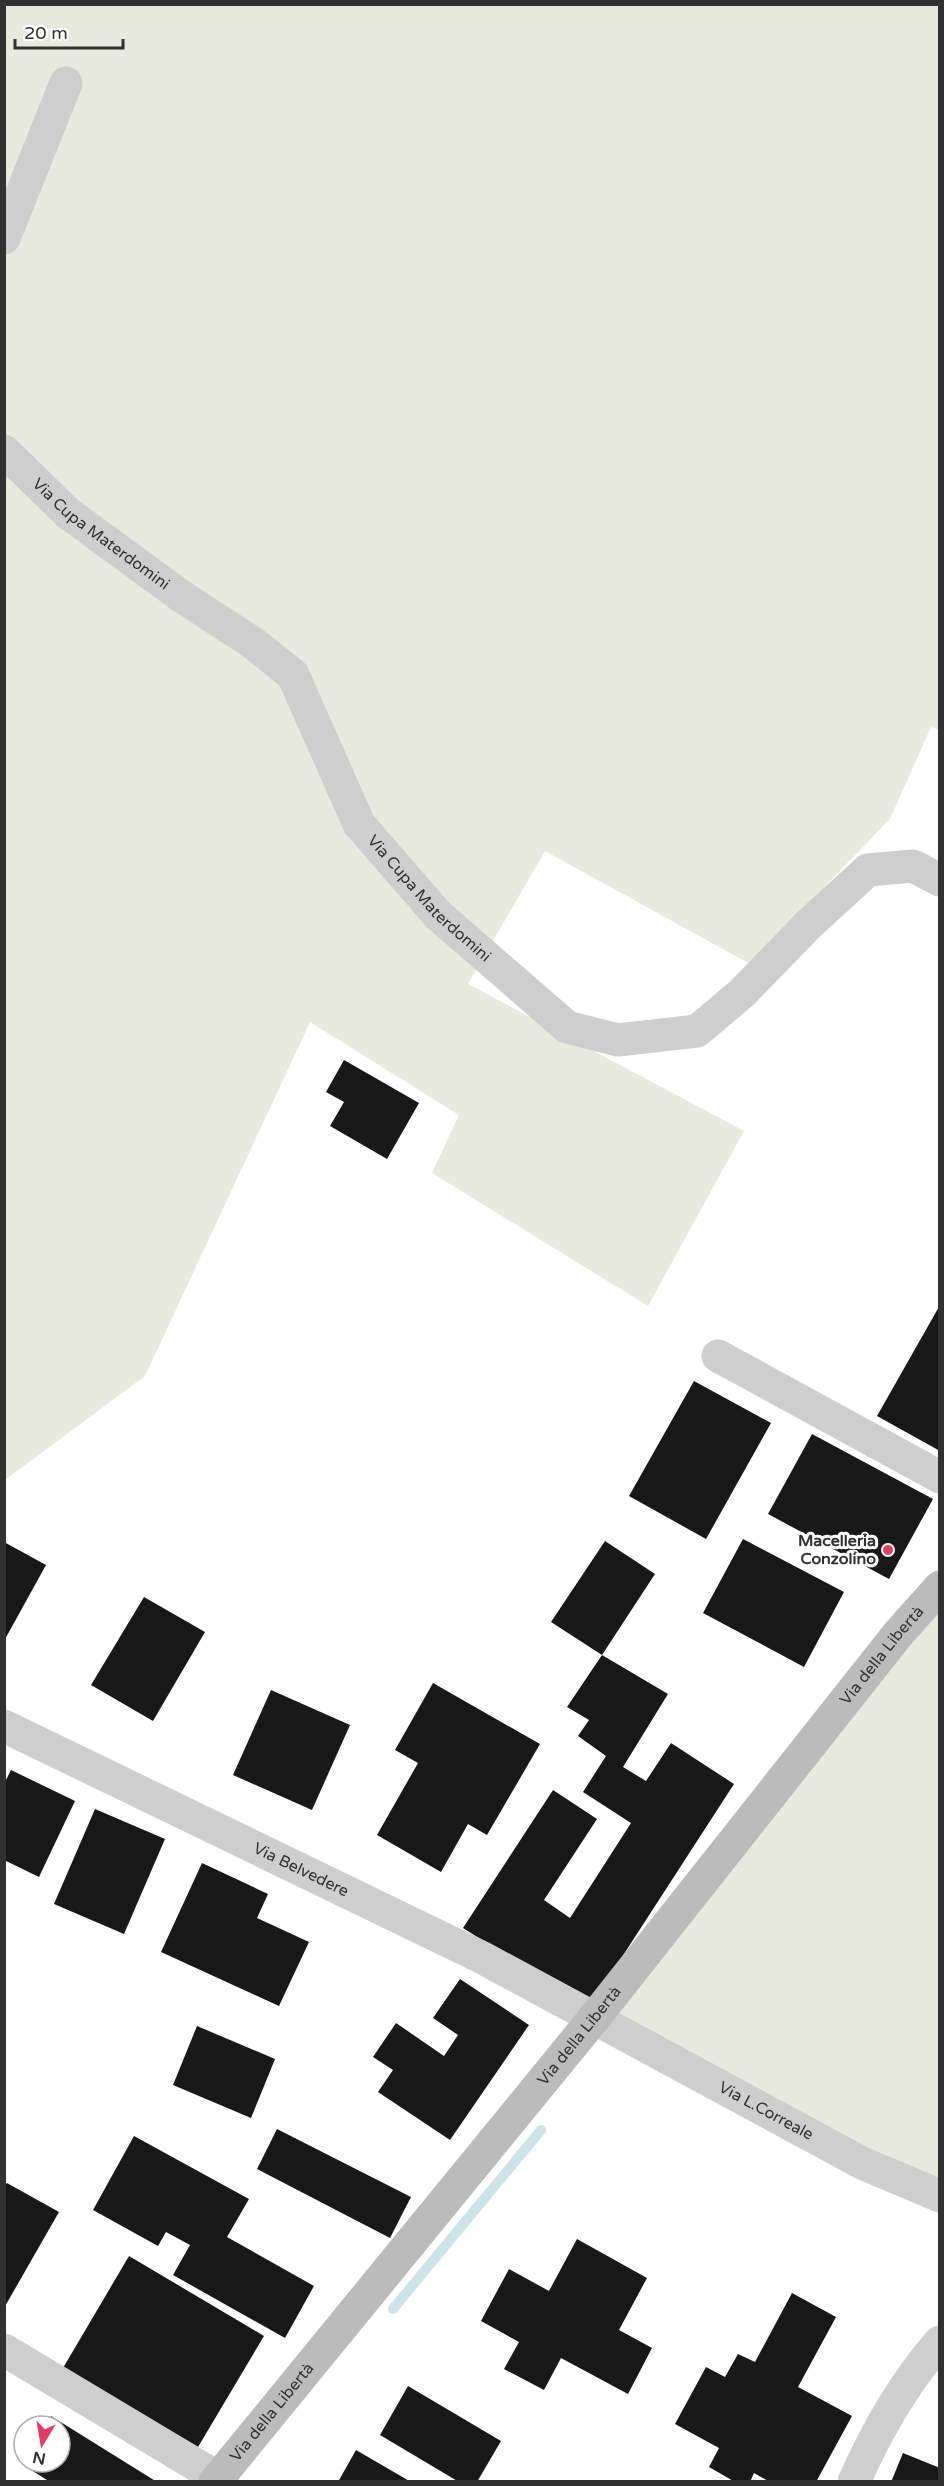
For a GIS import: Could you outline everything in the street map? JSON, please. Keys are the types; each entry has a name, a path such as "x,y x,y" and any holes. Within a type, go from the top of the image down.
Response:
{"main road":[{"name":"Via della Libertà","path":"216,2480 595,2017 898,1634 939,1587"}],"street":[{"path":"4,238 66,83"},
{"name":"Via Cupa Materdomini","path":"4,451 69,514 181,596 253,643 293,675 359,824 438,915 567,1027 618,1040 697,1031 742,993 809,924 868,870 913,866 939,880"},
{"path":"718,1356 939,1477"},
{"name":"Via Belvedere","path":"4,1726 481,1957 595,2017"},
{"name":"Via L.Correale","path":"595,2017 862,2163 939,2196"},
{"path":"855,2481 867,2454 915,2370 939,2342"},
{"path":"4,2350 216,2480"}],"shaded area":[{"path":"5,5 939,5 939,730 931,727 890,819 750,964 545,851 468,984 744,1131 648,1306 432,1173 459,1115 310,1022 145,1376 5,1480"},
{"path":"939,1607 939,2196 595,2017"}],"building":[{"path":"344,1060 419,1103 387,1159 330,1126 344,1102 326,1092"},
{"path":"940,1305 940,1451 877,1416"},
{"path":"694,1381 771,1423 706,1539 629,1496"},
{"path":"812,1434 933,1499 889,1579 768,1514"},
{"path":"743,1539 844,1592 804,1667 703,1613"},
{"path":"605,1541 655,1574 602,1655 551,1622"},
{"path":"4,1542 46,1565 4,1641"},
{"path":"144,1597 205,1632 153,1721 91,1685"},
{"path":"602,1655 668,1694 623,1767 646,1781 671,1743 734,1784 589,2008 463,1928 553,1790 597,1819 544,1900 570,1918 631,1823 583,1792 606,1756 578,1736 589,1720 567,1707"},
{"path":"433,1683 540,1744 487,1835 468,1824 441,1872 377,1835 418,1763 395,1750"},
{"path":"271,1690 350,1725 312,1810 233,1775"},
{"path":"11,1770 75,1801 39,1877 4,1860 4,1784"},
{"path":"95,1809 165,1839 124,1934 54,1904"},
{"path":"202,1863 268,1894 257,1918 309,1942 279,2006 161,1952"},
{"path":"460,1979 529,2025 450,2140 378,2092 393,2070 373,2057 396,2023 444,2056 458,2035 433,2018"},
{"path":"197,2026 275,2059 251,2118 173,2085"},
{"path":"277,2129 411,2197 390,2238 257,2169"},
{"path":"134,2136 249,2199 227,2237 314,2286 285,2338 173,2275 190,2245 166,2232 158,2246 93,2210"},
{"path":"7,2183 59,2212 4,2308 4,2186"},
{"path":"577,2239 647,2278 619,2330 652,2348 628,2394 561,2358 544,2390 504,2369 519,2342 481,2321 509,2269 549,2291"},
{"path":"129,2256 264,2336 198,2447 63,2368"},
{"path":"792,2293 836,2317 798,2387 852,2416 816,2482 770,2482 754,2473 750,2482 735,2482 709,2467 719,2448 675,2424 706,2367 725,2377 738,2354 755,2362"},
{"path":"408,2386 501,2441 477,2482 459,2482 380,2435"},
{"path":"72,2429 157,2482 50,2482 38,2474 72,2474"},
{"path":"356,2450 411,2482 338,2482"},
{"path":"903,2453 940,2468 940,2482 891,2482"}],"waterway":[{"path":"393,2309 541,2130"}],"place":[{"name":"Macelleria Conzolino","path":"888,1550"}]}
